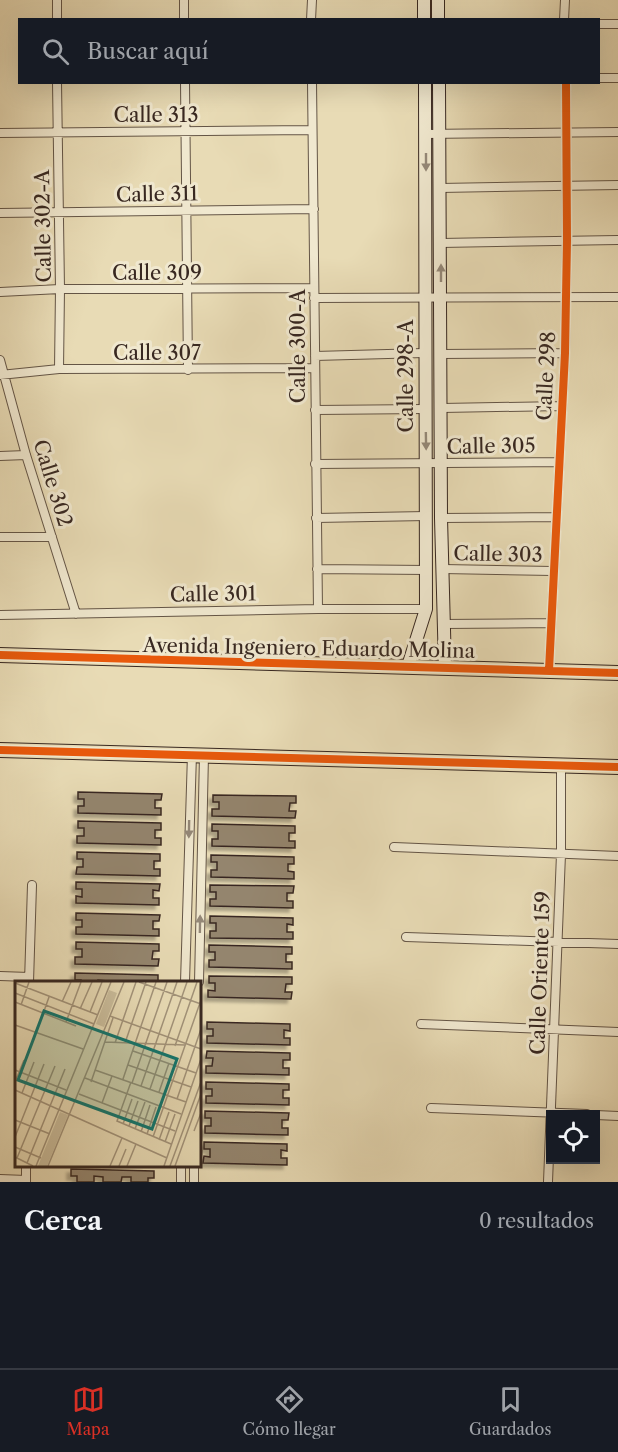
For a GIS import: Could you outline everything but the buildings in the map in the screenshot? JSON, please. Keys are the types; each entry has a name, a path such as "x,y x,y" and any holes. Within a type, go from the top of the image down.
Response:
{"main road":[{"name":"Avenida Ingeniero Eduardo Molina","path":"0,655 618,673"},
{"path":"0,750 618,767"}],"street":[{"path":"57,0 57,18"},
{"path":"184,0 184,18"},
{"path":"311,18 312,0"},
{"path":"423,0 424,18"},
{"path":"438,0 438,18"},
{"path":"564,18 565,0"},
{"path":"600,24 618,24"},
{"path":"600,78 618,78"},
{"name":"Calle 302-A","path":"57,84 59,369"},
{"path":"185,84 188,370"},
{"name":"Calle 300-A","path":"312,84 318,609"},
{"name":"Calle 298-A","path":"408,666 426,609 424,84"},
{"name":"Calle 298-A","path":"439,84 441,518 445,667"},
{"name":"Calle 298","path":"549,670 565,353 566,84"},
{"name":"Calle 313","path":"0,133 312,130"},
{"path":"425,134 618,132"},
{"path":"440,188 618,185"},
{"name":"Calle 311","path":"0,213 314,210"},
{"path":"441,243 618,240"},
{"name":"Calle 309","path":"0,292 60,289 314,288"},
{"path":"314,298 618,297"},
{"path":"315,356 424,353"},
{"path":"441,354 565,353"},
{"name":"Calle 302","path":"0,360 2,375 76,614"},
{"name":"Calle 307","path":"2,375 59,369 315,368"},
{"path":"442,408 562,406"},
{"path":"315,410 425,409"},
{"path":"0,456 26,455"},
{"name":"Calle 305","path":"315,464 559,462"},
{"path":"316,518 426,516"},
{"path":"441,518 555,517"},
{"path":"0,537 52,537"},
{"name":"Calle 303","path":"317,569 427,570"},
{"name":"Calle 303","path":"443,569 553,571"},
{"name":"Calle 301","path":"0,615 426,609"},
{"path":"443,624 551,623"},
{"path":"185,981 198,754"},
{"path":"198,754 199,981"},
{"name":"Calle Oriente 159","path":"550,1110 561,854 561,766"},
{"path":"394,847 618,856"},
{"path":"0,976 29,980 32,885"},
{"path":"406,938 618,944"},
{"path":"421,1024 618,1032"},
{"path":"431,1108 546,1113"},
{"path":"600,1115 618,1116"},
{"name":"Calle Oriente 159","path":"548,1182 549,1164"},
{"path":"194,1182 195,1167"},
{"path":"0,1179 26,1181"}],"cycle path":[{"path":"549,670 565,353 566,84"},
{"path":"0,655 618,673"},
{"path":"0,750 618,767"}]}
